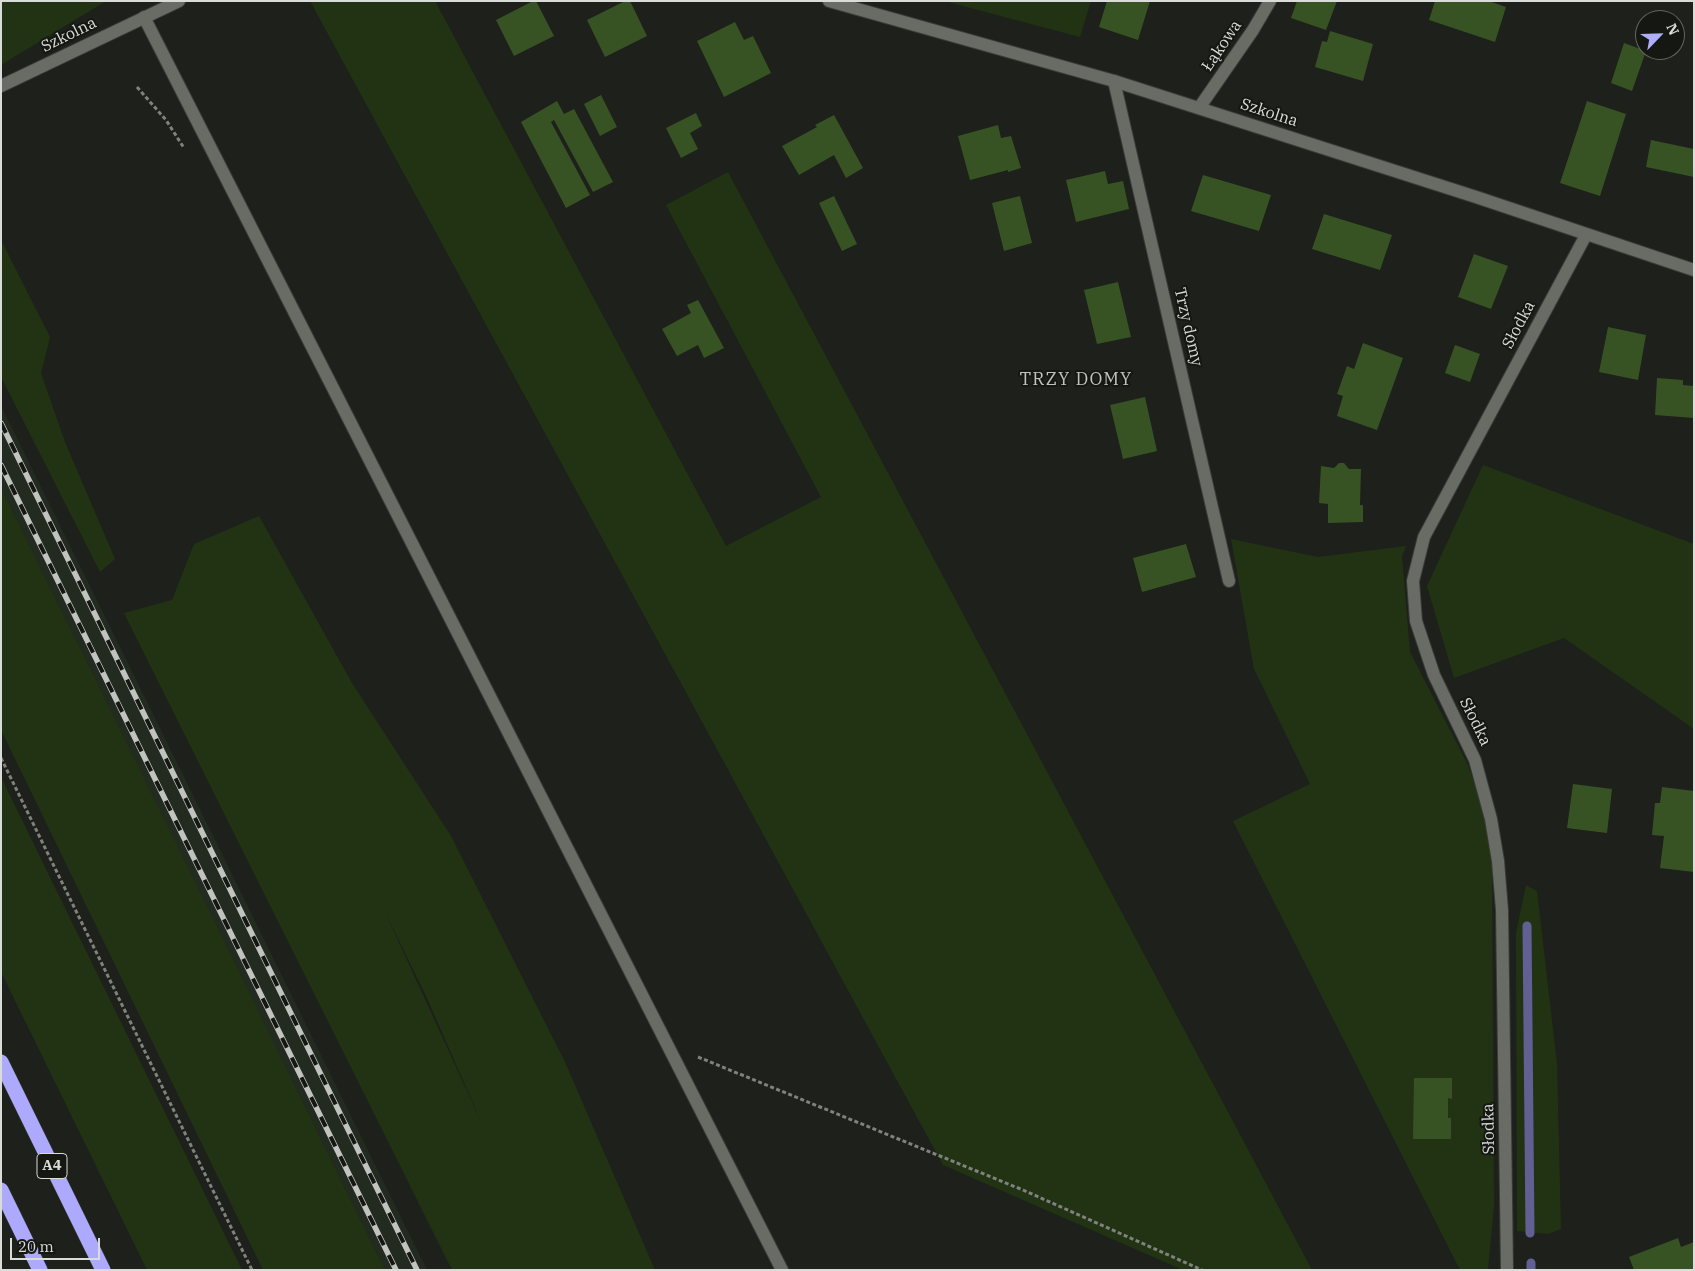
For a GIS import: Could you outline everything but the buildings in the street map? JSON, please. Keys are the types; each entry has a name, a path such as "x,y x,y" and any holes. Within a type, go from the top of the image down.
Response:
{"highway":[{"name":"A4","path":"1,1062 103,1270"},
{"path":"1,1190 40,1270"}],"street":[{"name":"Szkolna","path":"1,86 179,1"},
{"name":"Szkolna","path":"829,1 1114,81 1476,197 1694,270"},
{"name":"Łąkowa","path":"1199,108 1254,30 1270,1"},
{"path":"144,17 782,1270"},
{"name":"Trzy domy","path":"1114,81 1229,581"},
{"name":"Słodka","path":"1507,1270 1502,910 1498,861 1491,819 1476,760 1434,675 1416,622 1413,581 1424,537 1586,234"}],"path":[{"path":"1,758 252,1270"},
{"path":"668,1045 1023,1190 1202,1270"}],"shaded area":[{"path":"1,406 427,1270 385,1270 1,488"}],"green space":[{"path":"1,1 106,1 1,65"},
{"path":"310,1 435,1 726,546 821,497 666,205 728,172 1312,1270 1183,1270 943,1165"},
{"path":"944,1 1091,1 1080,37"},
{"path":"1,240 50,337 41,373 65,442 115,559 100,572 1,377"},
{"path":"1483,465 1694,544 1694,729 1564,638 1454,678 1427,586"},
{"path":"1,488 385,1270 263,1270 1,730"},
{"path":"259,516 352,683 451,836 565,1062 655,1270 452,1270 124,613 172,600 194,544","holes":["385,912 426,996 483,1126"]},
{"path":"1231,539 1318,557 1406,546 1402,557 1410,652 1468,765 1481,802 1492,863 1494,1206 1488,1270 1460,1270 1233,821 1310,784 1254,669"},
{"path":"1,777 242,1270 147,1270 1,972"},
{"path":"1526,885 1537,891 1557,1064 1561,1229 1548,1234 1517,1231 1516,933"}],"waterway":[{"path":"1527,926 1530,1233"},
{"path":"1531,1263 1531,1270"}],"railway":[{"path":"1,423 417,1270"},
{"path":"1,465 396,1270"}],"district":[{"name":"TRZY DOMY","path":"1076,380"}]}
